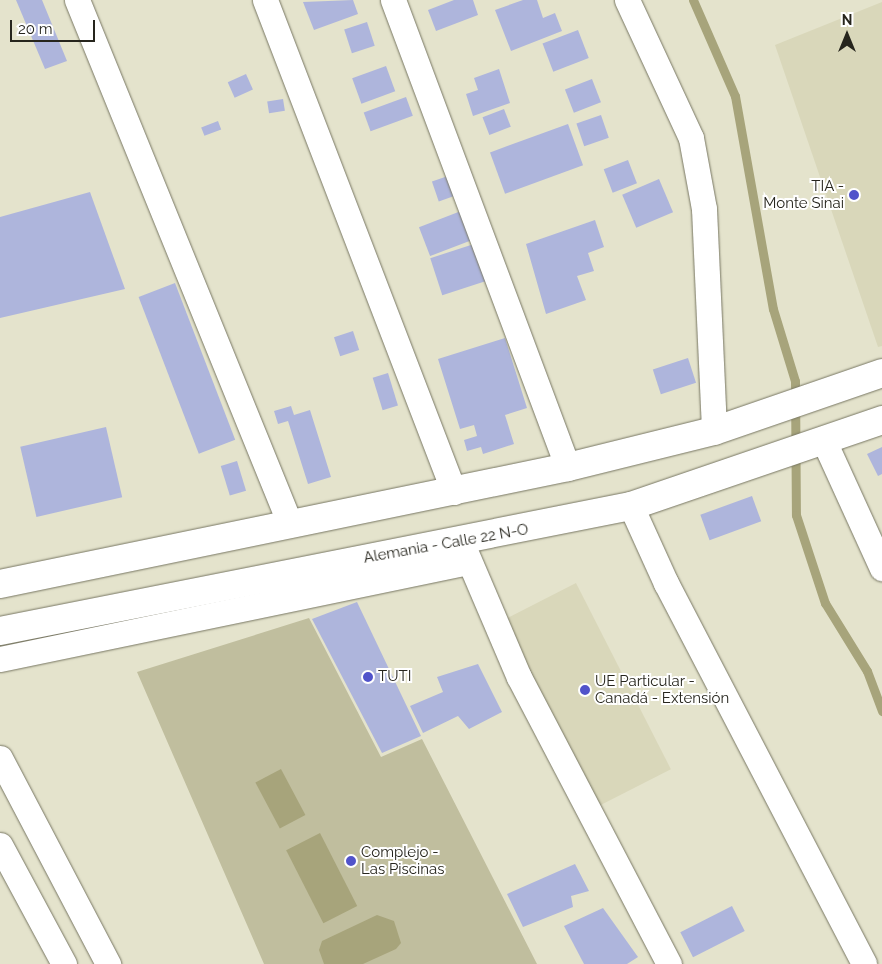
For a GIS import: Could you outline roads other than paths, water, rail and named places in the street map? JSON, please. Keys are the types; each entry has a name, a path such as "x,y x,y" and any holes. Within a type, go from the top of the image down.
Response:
{"street":[{"path":"77,0 290,524"},
{"path":"265,0 454,492"},
{"path":"393,0 568,467"},
{"path":"627,0 691,138 704,210 724,427"},
{"path":"0,584 568,467 724,427 876,375"},
{"name":"Alemania - Calle 22 N-O","path":"0,631 464,550 539,528 631,506 816,445 882,420"},
{"path":"816,445 882,568"},
{"path":"631,506 666,583 864,964"},
{"path":"0,659 464,550 519,676 669,964"},
{"path":"0,758 108,964"},
{"path":"0,845 64,964"}],"waterway":[{"path":"693,0 735,96 773,309 795,381 796,515 825,603 867,671 882,711"}],"place":[{"name":"TIA - Monte Sinai","path":"854,195"},
{"name":"TUTI","path":"368,677"},
{"name":"UE Particular - Canadá - Extensión","path":"585,690"},
{"name":"Complejo - Las Piscinas","path":"351,861"}]}
